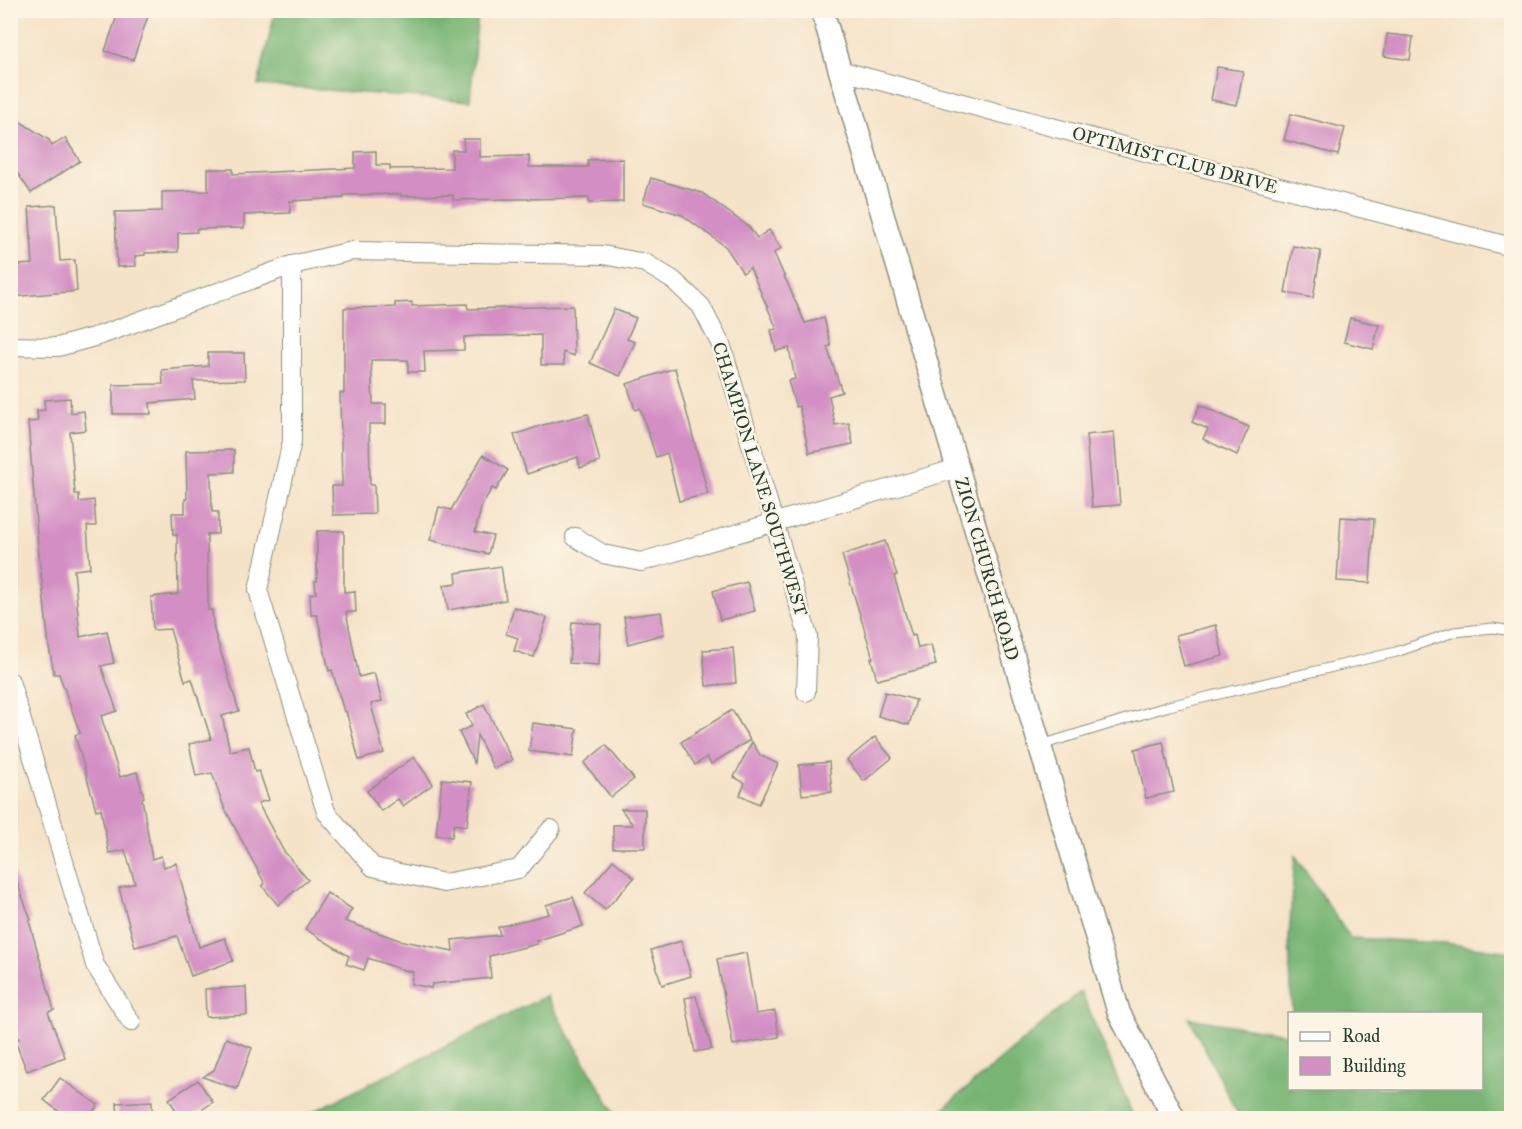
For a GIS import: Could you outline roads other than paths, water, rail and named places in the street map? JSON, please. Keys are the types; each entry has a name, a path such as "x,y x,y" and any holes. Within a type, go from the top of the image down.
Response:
{"street":[{"name":"ZION CHURCH ROAD","path":"822,10 1119,1013 1174,1119"},
{"name":"OPTIMIST CLUB DRIVE","path":"839,70 1512,247"},
{"name":"CHAMPION LANE SOUTHWEST","path":"10,346 58,347 101,335 292,265 352,251 603,255 645,263 673,280 701,306 722,346 808,636 807,692"},
{"path":"292,265 292,441 258,590 326,812 373,867 444,883 519,869 551,829"},
{"path":"575,537 603,555 641,562 958,468"},
{"path":"10,681 95,965 131,1022"}],"lane":[{"path":"1039,746 1168,706 1395,652 1454,632 1493,628 1512,631"}]}
